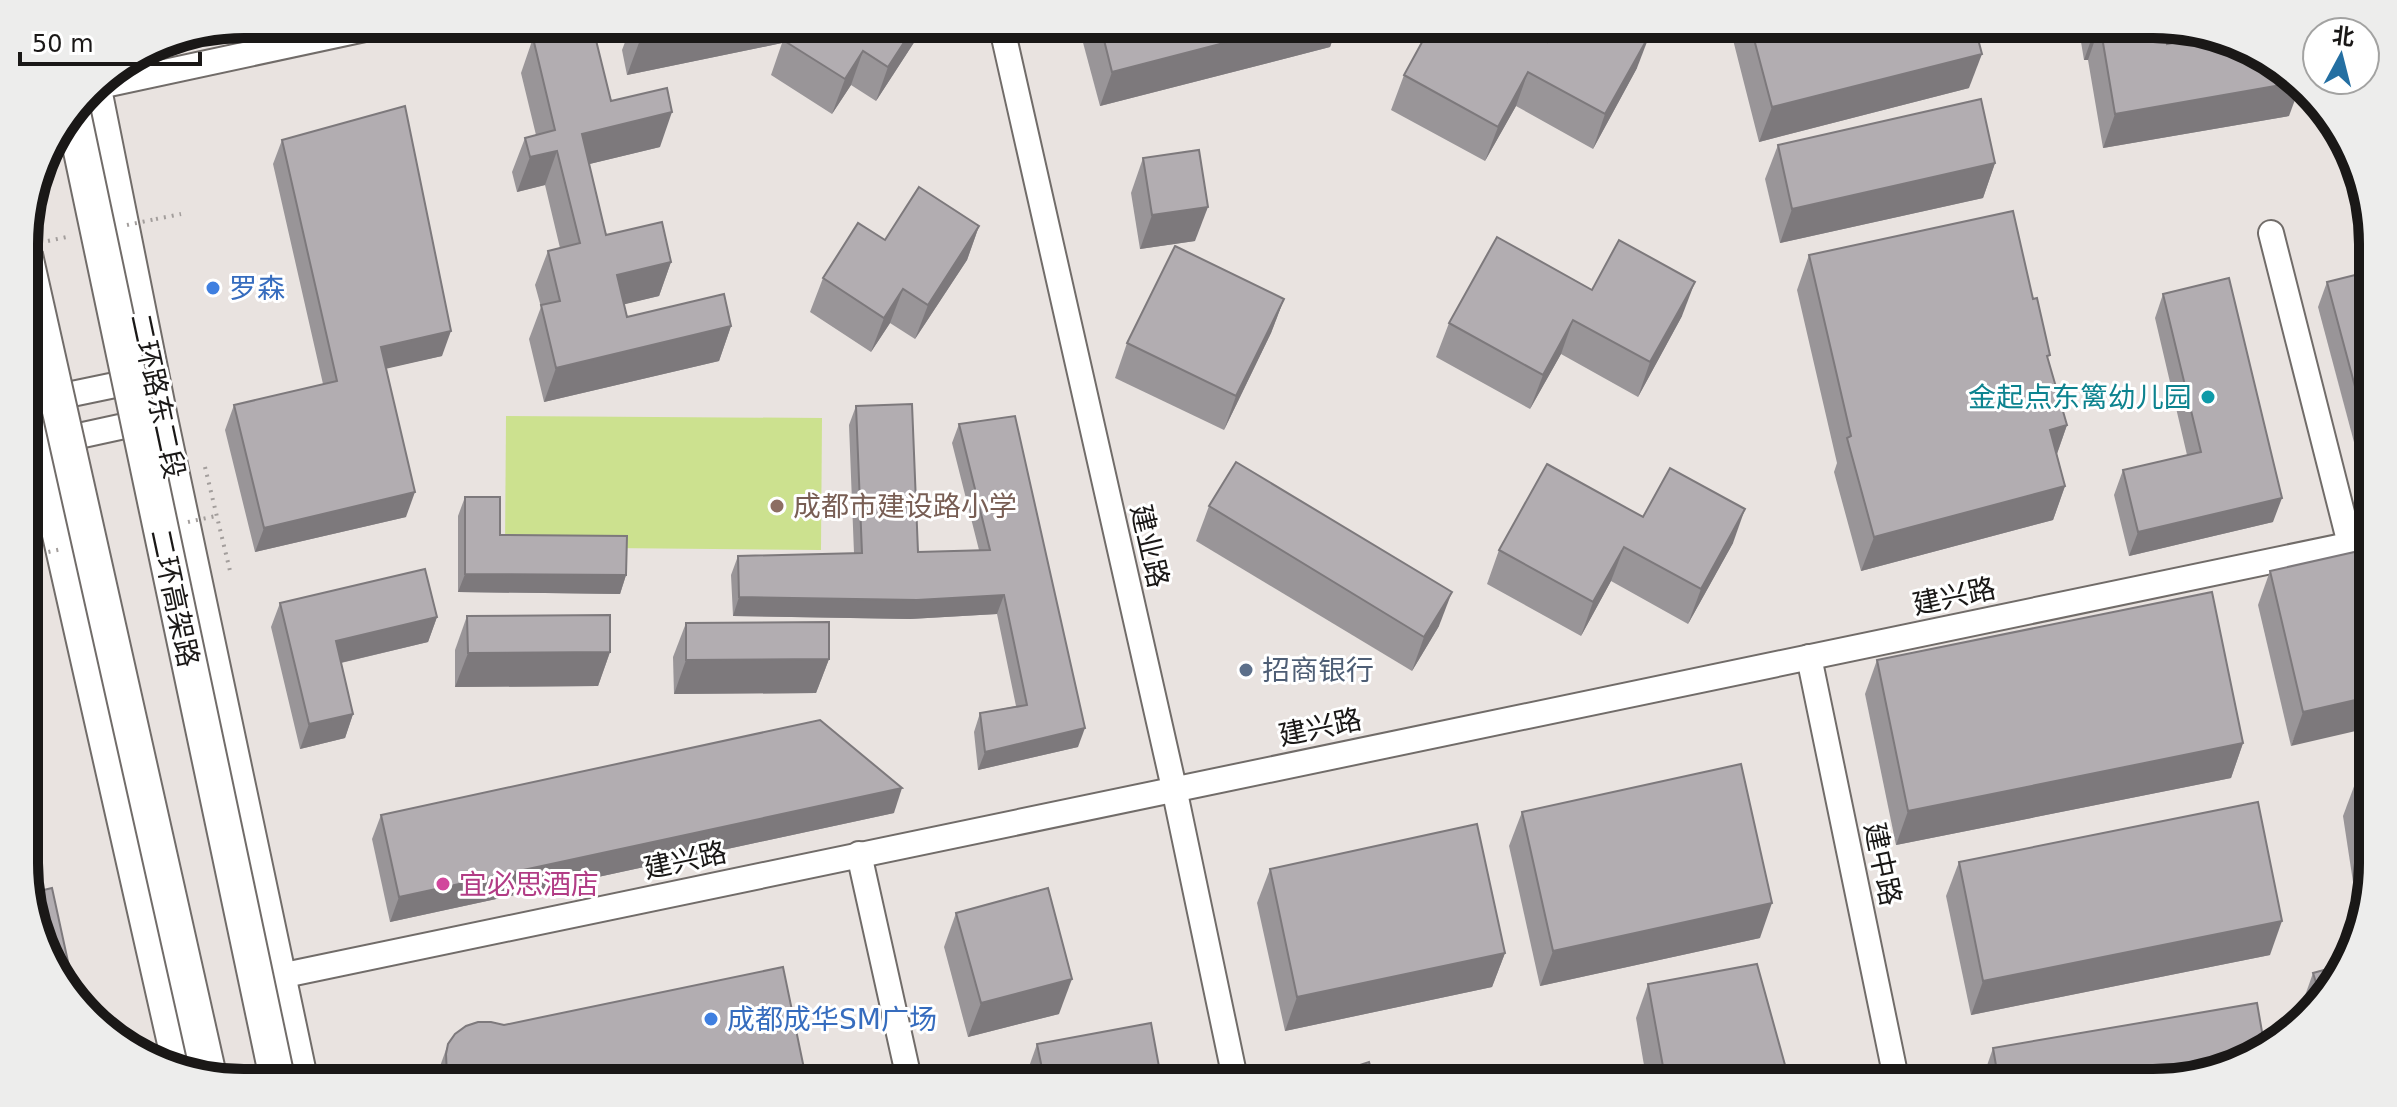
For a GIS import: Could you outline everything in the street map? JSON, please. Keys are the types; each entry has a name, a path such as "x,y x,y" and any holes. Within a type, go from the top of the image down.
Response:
{"highway":[{"name":"二环高架路","path":"76,127 275,1069"},
{"path":"38,313 207,1065"}],"main road":[{"name":"二环路东二段","path":"98,99 300,1069"},
{"path":"38,476 176,1057"}],"street":[{"path":"119,81 322,38"},
{"name":"建业路","path":"1004,38 1174,788 1233,1069"},
{"path":"2271,233 2359,535"},
{"path":"38,397 154,377"},
{"path":"38,445 162,418"},
{"name":"建兴路","path":"280,976 2359,542"},
{"name":"建中路","path":"1809,657 1894,1069"},
{"path":"859,854 907,1069"}],"path":[{"path":"156,219 181,214"},
{"path":"205,467 231,575"},
{"path":"187,523 216,516"},
{"path":"38,554 69,547"}],"green space":[{"path":"506,416 822,418 821,550 505,547"}],"building":[{"path":"533,38 595,38 611,101 667,88 672,112 582,134 606,235 662,222 671,262 617,275 627,317 724,294 731,326 556,368 541,305 560,301 548,251 580,243 557,151 530,157 525,138 555,130"},
{"path":"907,38 888,67 863,51 845,79 783,40"},
{"path":"1104,38 1243,38 1112,72"},
{"path":"1424,38 1540,38 1547,42 1549,38 1648,38 1605,114 1528,72 1498,127 1404,75"},
{"path":"1754,38 1978,38 1982,54 1772,107"},
{"path":"2102,38 2166,38 2167,44 2185,41 2206,45 2256,66 2283,85 2115,114"},
{"path":"1981,99 1995,163 1792,209 1778,145"},
{"path":"405,106 451,331 381,347 415,492 264,528 234,405 337,381 282,140"},
{"path":"1199,150 1208,207 1152,215 1143,158"},
{"path":"919,187 979,226 928,305 903,289 884,318 823,278 858,223 885,240"},
{"path":"2013,211 2033,299 2037,298 2050,355 2047,356 2067,425 2050,430 2065,486 1874,537 1847,438 1851,436 1809,255"},
{"path":"1497,237 1592,290 1619,240 1695,282 1650,362 1573,320 1543,375 1449,323"},
{"path":"1175,246 1284,299 1236,396 1127,343"},
{"path":"2359,274 2359,401 2327,282"},
{"name":"金起点东篱幼儿园","path":"2229,278 2282,498 2138,532 2123,470 2201,452 2163,294"},
{"path":"912,404 918,552 990,550 959,424 1015,416 1085,728 985,752 980,713 1027,705 1004,595 917,600 739,597 738,556 862,553 856,406"},
{"path":"1236,462 1452,592 1424,637 1209,506"},
{"path":"1547,464 1643,517 1670,468 1745,509 1701,589 1624,547 1593,602 1499,550"},
{"path":"465,497 500,497 500,535 627,536 626,575 465,574"},
{"path":"2359,551 2359,699 2303,712 2270,571"},
{"path":"425,569 437,617 336,641 353,714 309,724 280,603"},
{"path":"2212,592 2243,743 1908,811 1877,660"},
{"path":"610,615 610,652 468,653 467,616"},
{"path":"829,622 829,659 686,660 686,623"},
{"path":"820,720 902,788 399,897 381,815"},
{"path":"1741,764 1772,903 1553,951 1522,812"},
{"path":"2258,802 2282,921 1983,981 1959,862"},
{"path":"1477,824 1505,953 1297,997 1270,869"},
{"path":"52,888 70,972 54,942 40,891"},
{"path":"1048,888 1072,979 981,1003 956,913"},
{"path":"1757,964 1786,1069 1663,1069 1648,984"},
{"name":"成都成华SM广场","path":"783,967 804,1069 447,1069 448,1044 455,1034 478,1022 504,1025"},
{"path":"2329,969 2317,986 2313,973"},
{"path":"2257,1003 2263,1037 2221,1057 2154,1069 1997,1069 1993,1048"},
{"path":"1151,1023 1159,1069 1042,1069 1037,1044"},
{"path":"1369,1062 1371,1069 1348,1069"}],"place":[{"name":"罗森","path":"213,288"},
{"name":"金起点东篱幼儿园","path":"2208,397"},
{"name":"成都市建设路小学","path":"777,506"},
{"name":"招商银行","path":"1246,670"},
{"name":"宜必思酒店","path":"443,884"},
{"name":"成都成华SM广场","path":"711,1019"}]}
